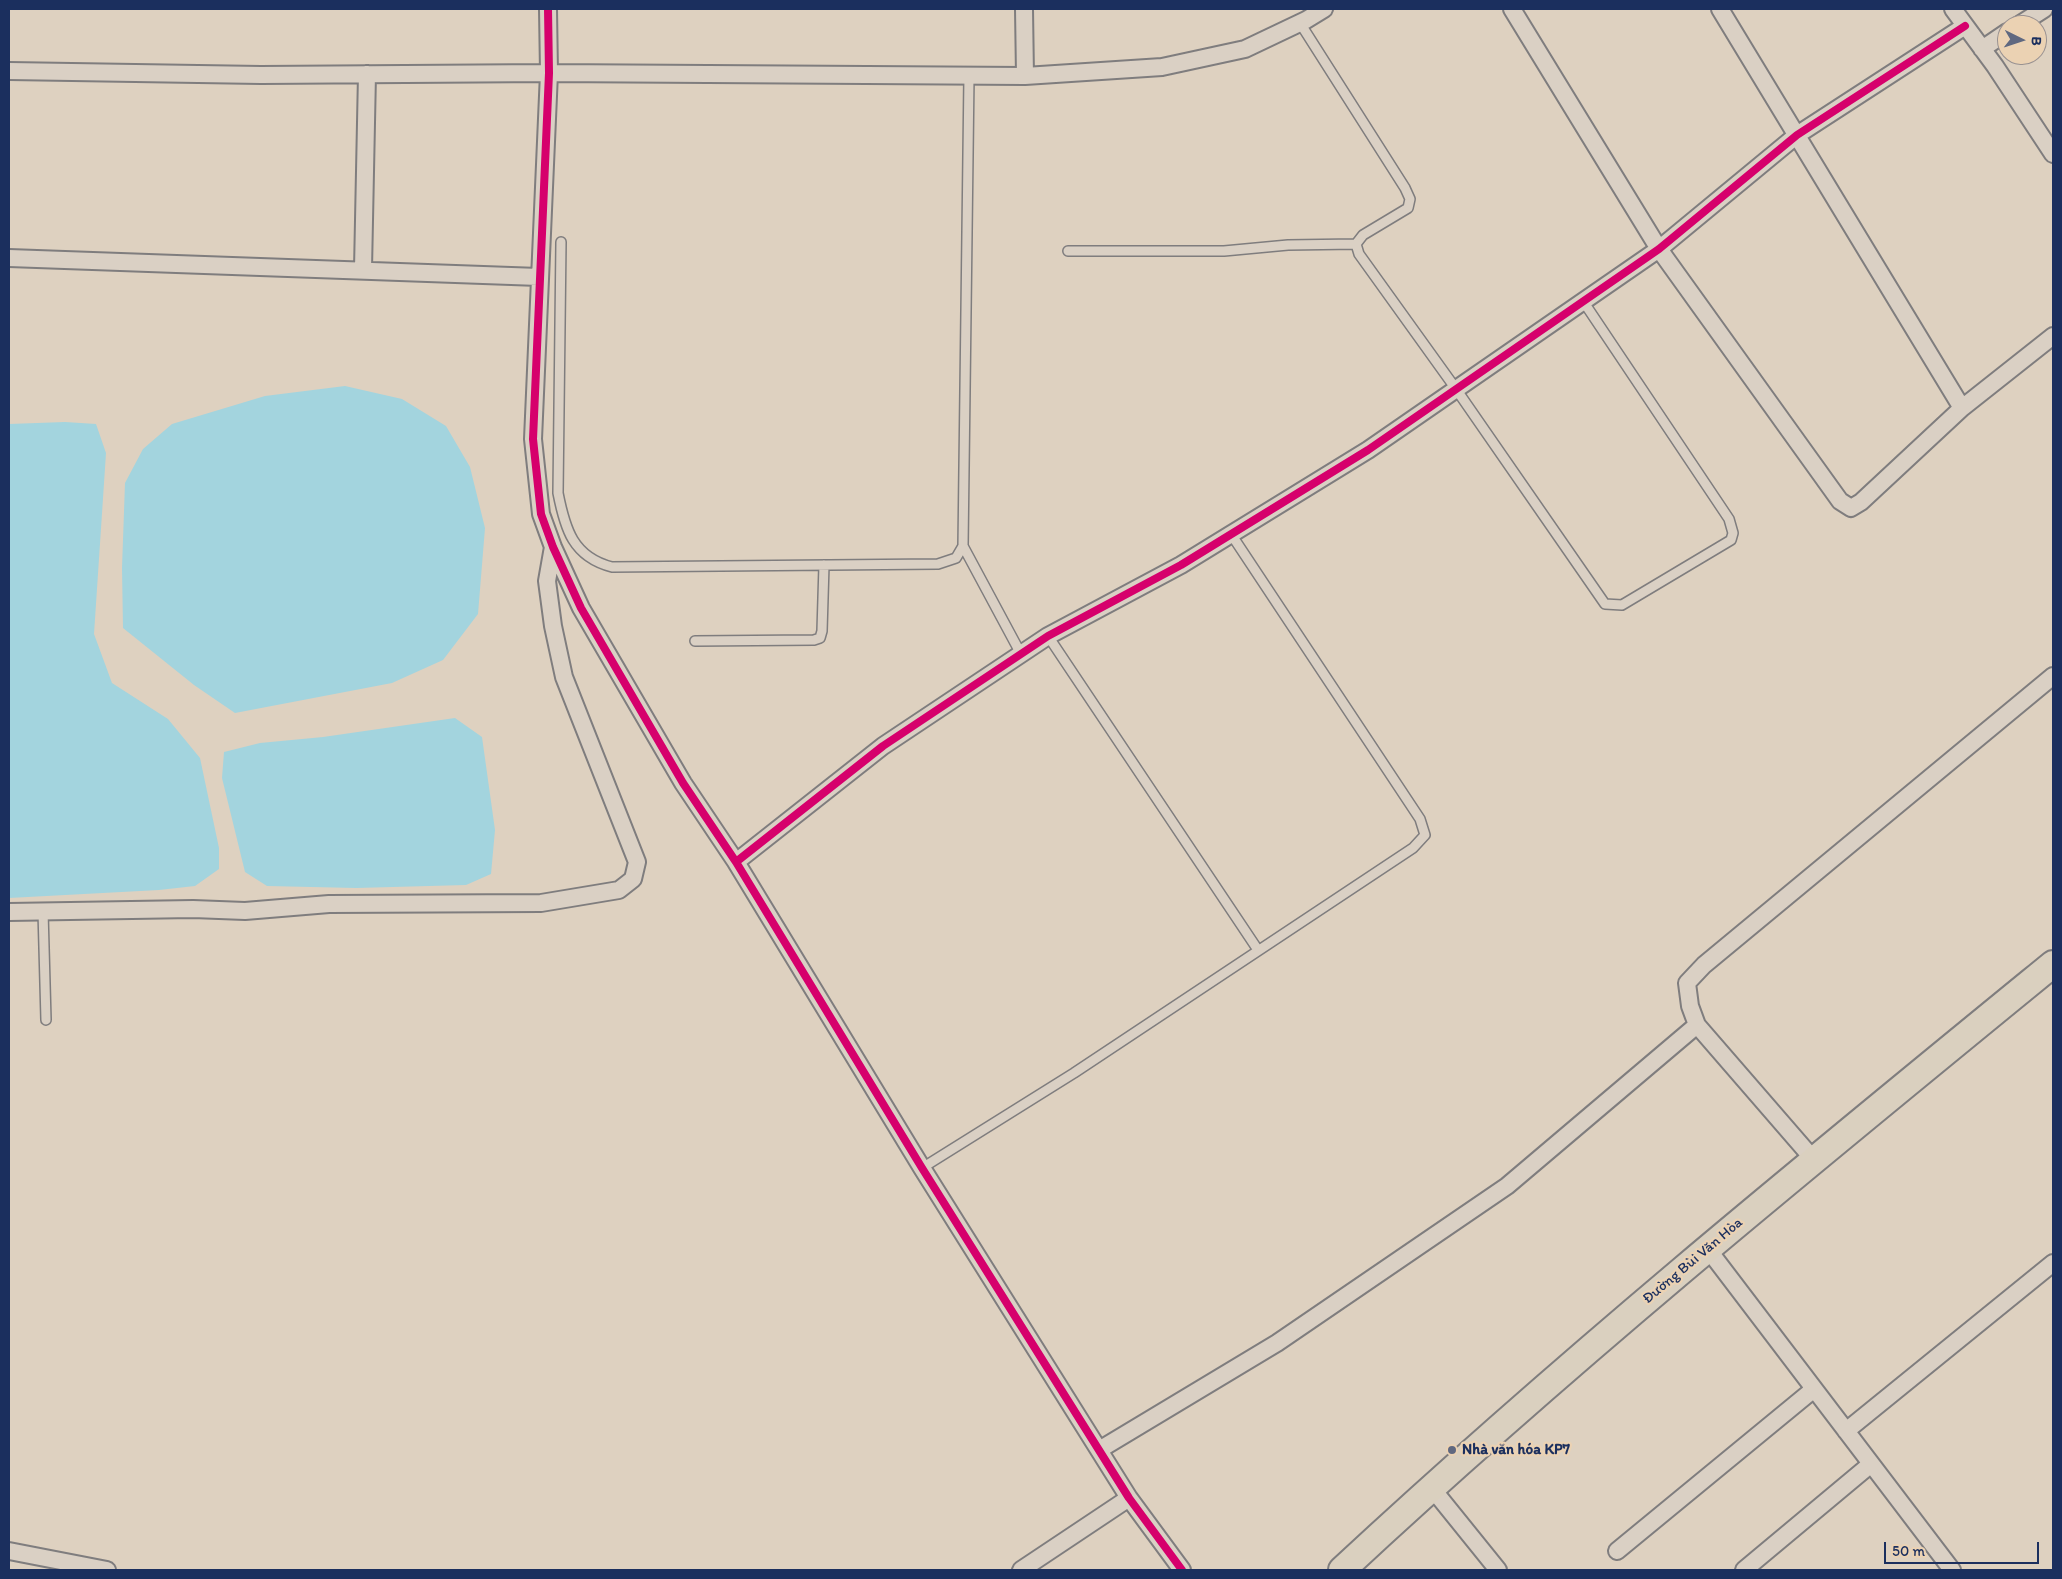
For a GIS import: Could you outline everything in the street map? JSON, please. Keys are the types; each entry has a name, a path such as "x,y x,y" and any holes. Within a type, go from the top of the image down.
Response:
{"main road":[{"name":"Đường Bùi Văn Hòa","path":"1342,1570 1432,1487 1707,1248 2053,964"}],"street":[{"path":"548,9 548,73 533,439 541,514 553,547 586,616 683,783 736,862 922,1168 1129,1498 1182,1570"},
{"path":"1024,9 1024,76"},
{"path":"9,71 261,75 548,73 1024,76 1162,67 1245,49 1300,23 1324,9"},
{"path":"1512,9 1659,249 1840,501 1852,508 1861,502 1962,408 2053,336"},
{"path":"1720,9 1962,408"},
{"path":"1953,9 2053,154"},
{"path":"736,862 883,746 1048,636 1182,565 1368,450 1659,249 1797,135 1965,26"},
{"path":"1982,49 1997,39"},
{"path":"362,269 367,74"},
{"path":"9,258 362,269 540,277"},
{"path":"9,912 193,908 244,911 330,904 541,903 620,890 633,879 637,862 564,677 553,626 547,582 553,547"},
{"path":"1814,1160 1697,1025 1690,1006 1687,983 1704,965 2053,676"},
{"path":"1099,1450 1278,1343 1507,1186 1697,1025"},
{"path":"1707,1248 1952,1570"},
{"path":"1846,1431 2053,1263"},
{"path":"1617,1551 1814,1389"},
{"path":"1744,1570 1871,1464"},
{"path":"1432,1487 1498,1570"},
{"path":"1022,1570 1129,1498"},
{"path":"9,1551 107,1570"}],"lane":[{"path":"1068,251 1224,250 1356,244 1363,236 1408,208 1410,199 1405,188 1300,23"},
{"path":"969,76 963,546 1021,654"},
{"path":"561,242 558,493 563,516 576,545 588,558 597,564 612,567 938,564 956,558 963,546"},
{"path":"1356,244 1359,254 1456,389 1605,604 1622,605 1731,540 1733,533 1728,518 1583,301"},
{"path":"922,1168 1074,1073 1413,848 1425,835 1420,818 1231,534"},
{"path":"694,641 814,640 820,638 822,631 824,565"},
{"path":"1048,636 1258,950"},
{"path":"43,911 46,1020"}],"water":[{"path":"345,386 402,399 446,426 470,467 485,528 478,614 443,660 392,683 235,713 194,685 123,628 122,568 125,483 143,449 172,424 265,396"},
{"path":"65,422 96,424 106,453 94,634 112,683 168,719 200,758 219,848 219,869 195,886 159,890 9,898 9,424"},
{"path":"455,718 482,737 495,830 491,874 466,885 356,888 267,886 245,872 222,778 224,752 260,743 323,737"}],"cycle path":[{"path":"548,9 549,73 533,439 541,514 553,547 581,608 683,783 736,862 922,1168 1129,1498 1182,1570"},
{"path":"736,862 883,746 1048,636 1181,565 1368,450 1659,249 1797,135 1965,26"}],"place":[{"name":"Nhà văn hóa KP7","path":"1452,1450"}]}
